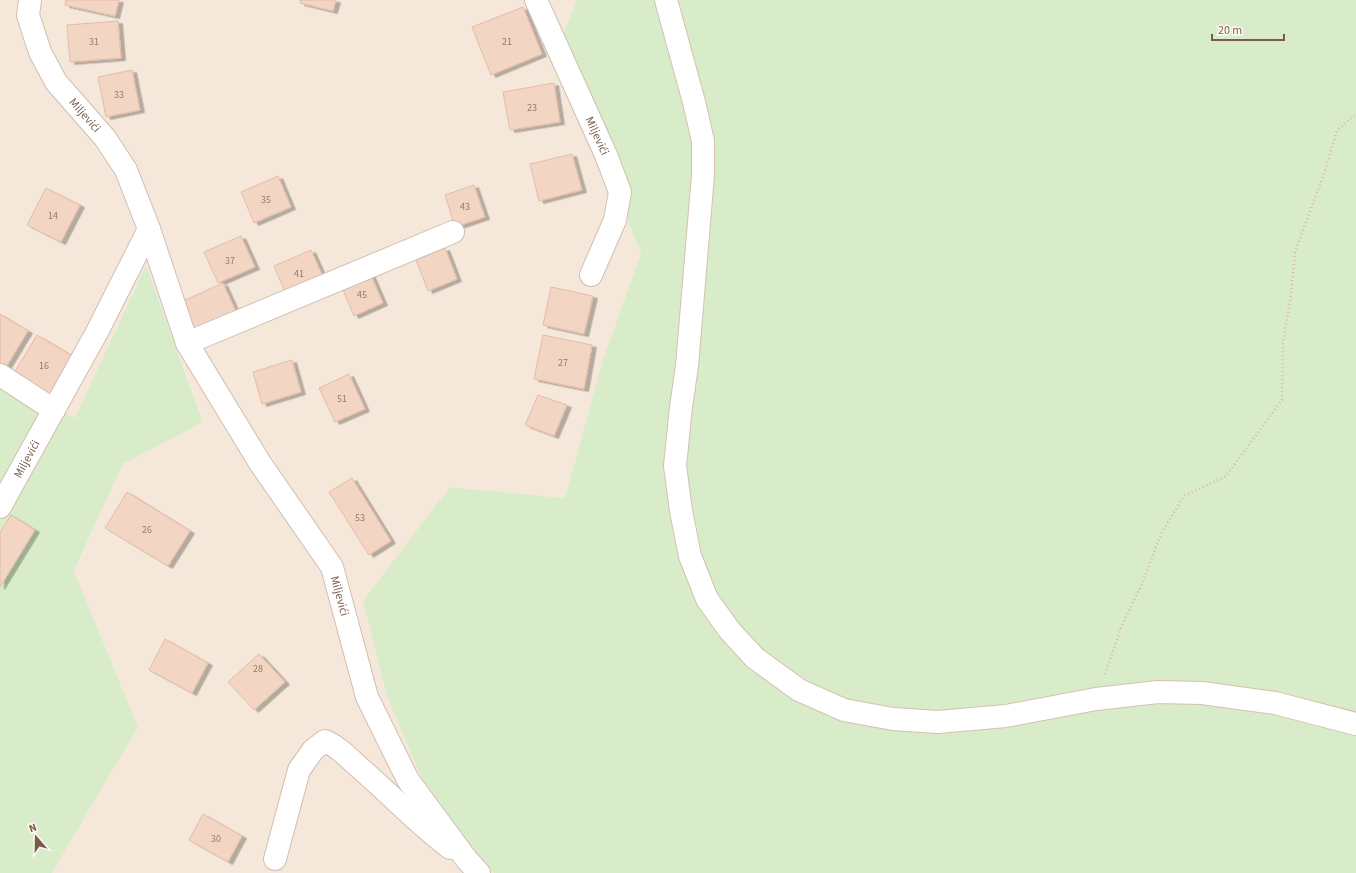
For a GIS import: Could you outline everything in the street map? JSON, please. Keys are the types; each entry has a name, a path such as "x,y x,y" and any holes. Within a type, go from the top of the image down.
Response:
{"street":[{"name":"Miljevići","path":"30,0 28,15 40,52 56,82 105,138 126,170 149,229 187,343 260,463 332,567 367,697 408,780 473,867"},
{"name":"Miljevići","path":"536,0 603,148 620,192 615,220 591,275"},
{"path":"666,0 703,141 703,175 687,366 680,407 675,466 681,510 690,556 707,599 730,631 755,658 799,690 844,710 893,719 938,722 1006,716 1096,699 1158,692 1202,694 1275,703 1356,724"},
{"name":"Miljevići","path":"0,507 97,332 149,229"},
{"path":"187,343 453,232"},
{"path":"0,375 54,410"},
{"name":"Miljevići","path":"275,859 299,770 313,750 325,741 334,745 379,784 424,829 473,867"}],"path":[{"path":"1096,699 1122,625 1142,584 1161,534 1184,496 1226,476 1282,400 1283,344 1291,295 1295,252 1326,168 1337,130 1356,114"}],"shaded area":[{"path":"0,0 577,0 557,49 641,253 603,359 565,498 450,487 435,809 494,873 52,873 138,727 74,572 123,464 203,421 146,265 75,419 0,378"}],"green space":[{"path":"577,0 1356,0 1356,873 494,873 435,809 387,696 363,601 450,487 565,498 603,359 641,253 557,49"},
{"path":"146,265 203,422 123,464 74,571 138,727 52,873 0,873 0,378 75,418"}],"building":[{"path":"66,0 119,0 115,16 65,5"},
{"path":"300,0 336,0 333,11 300,3"},
{"path":"523,7 542,54 491,75 472,27"},
{"path":"118,21 121,58 70,62 67,25"},
{"path":"132,70 140,110 106,117 98,77"},
{"path":"554,83 560,122 510,130 503,92"},
{"path":"572,154 582,190 539,201 530,164"},
{"path":"278,176 291,207 254,223 241,192"},
{"path":"474,185 485,217 455,227 445,195"},
{"path":"46,188 80,205 61,242 27,225"},
{"path":"241,236 255,267 218,283 204,252"},
{"path":"445,248 457,279 428,291 416,260"},
{"path":"311,250 325,281 287,297 274,266"},
{"path":"370,273 383,303 354,316 341,285"},
{"path":"223,283 237,314 195,332 181,302"},
{"path":"551,287 593,296 584,334 543,325"},
{"path":"0,314 28,331 5,369 0,366"},
{"path":"37,335 74,357 51,395 14,373"},
{"path":"543,335 592,345 584,389 534,379"},
{"path":"292,360 301,392 262,404 253,372"},
{"path":"349,374 365,409 335,422 319,388"},
{"path":"538,395 567,405 554,436 525,425"},
{"path":"352,478 391,541 369,555 329,492"},
{"path":"127,492 190,531 168,566 105,528"},
{"path":"11,515 35,530 0,587 0,533"},
{"path":"165,639 208,663 192,693 149,670"},
{"path":"259,654 285,682 254,710 228,682"},
{"path":"203,814 242,836 228,862 189,840"}]}
